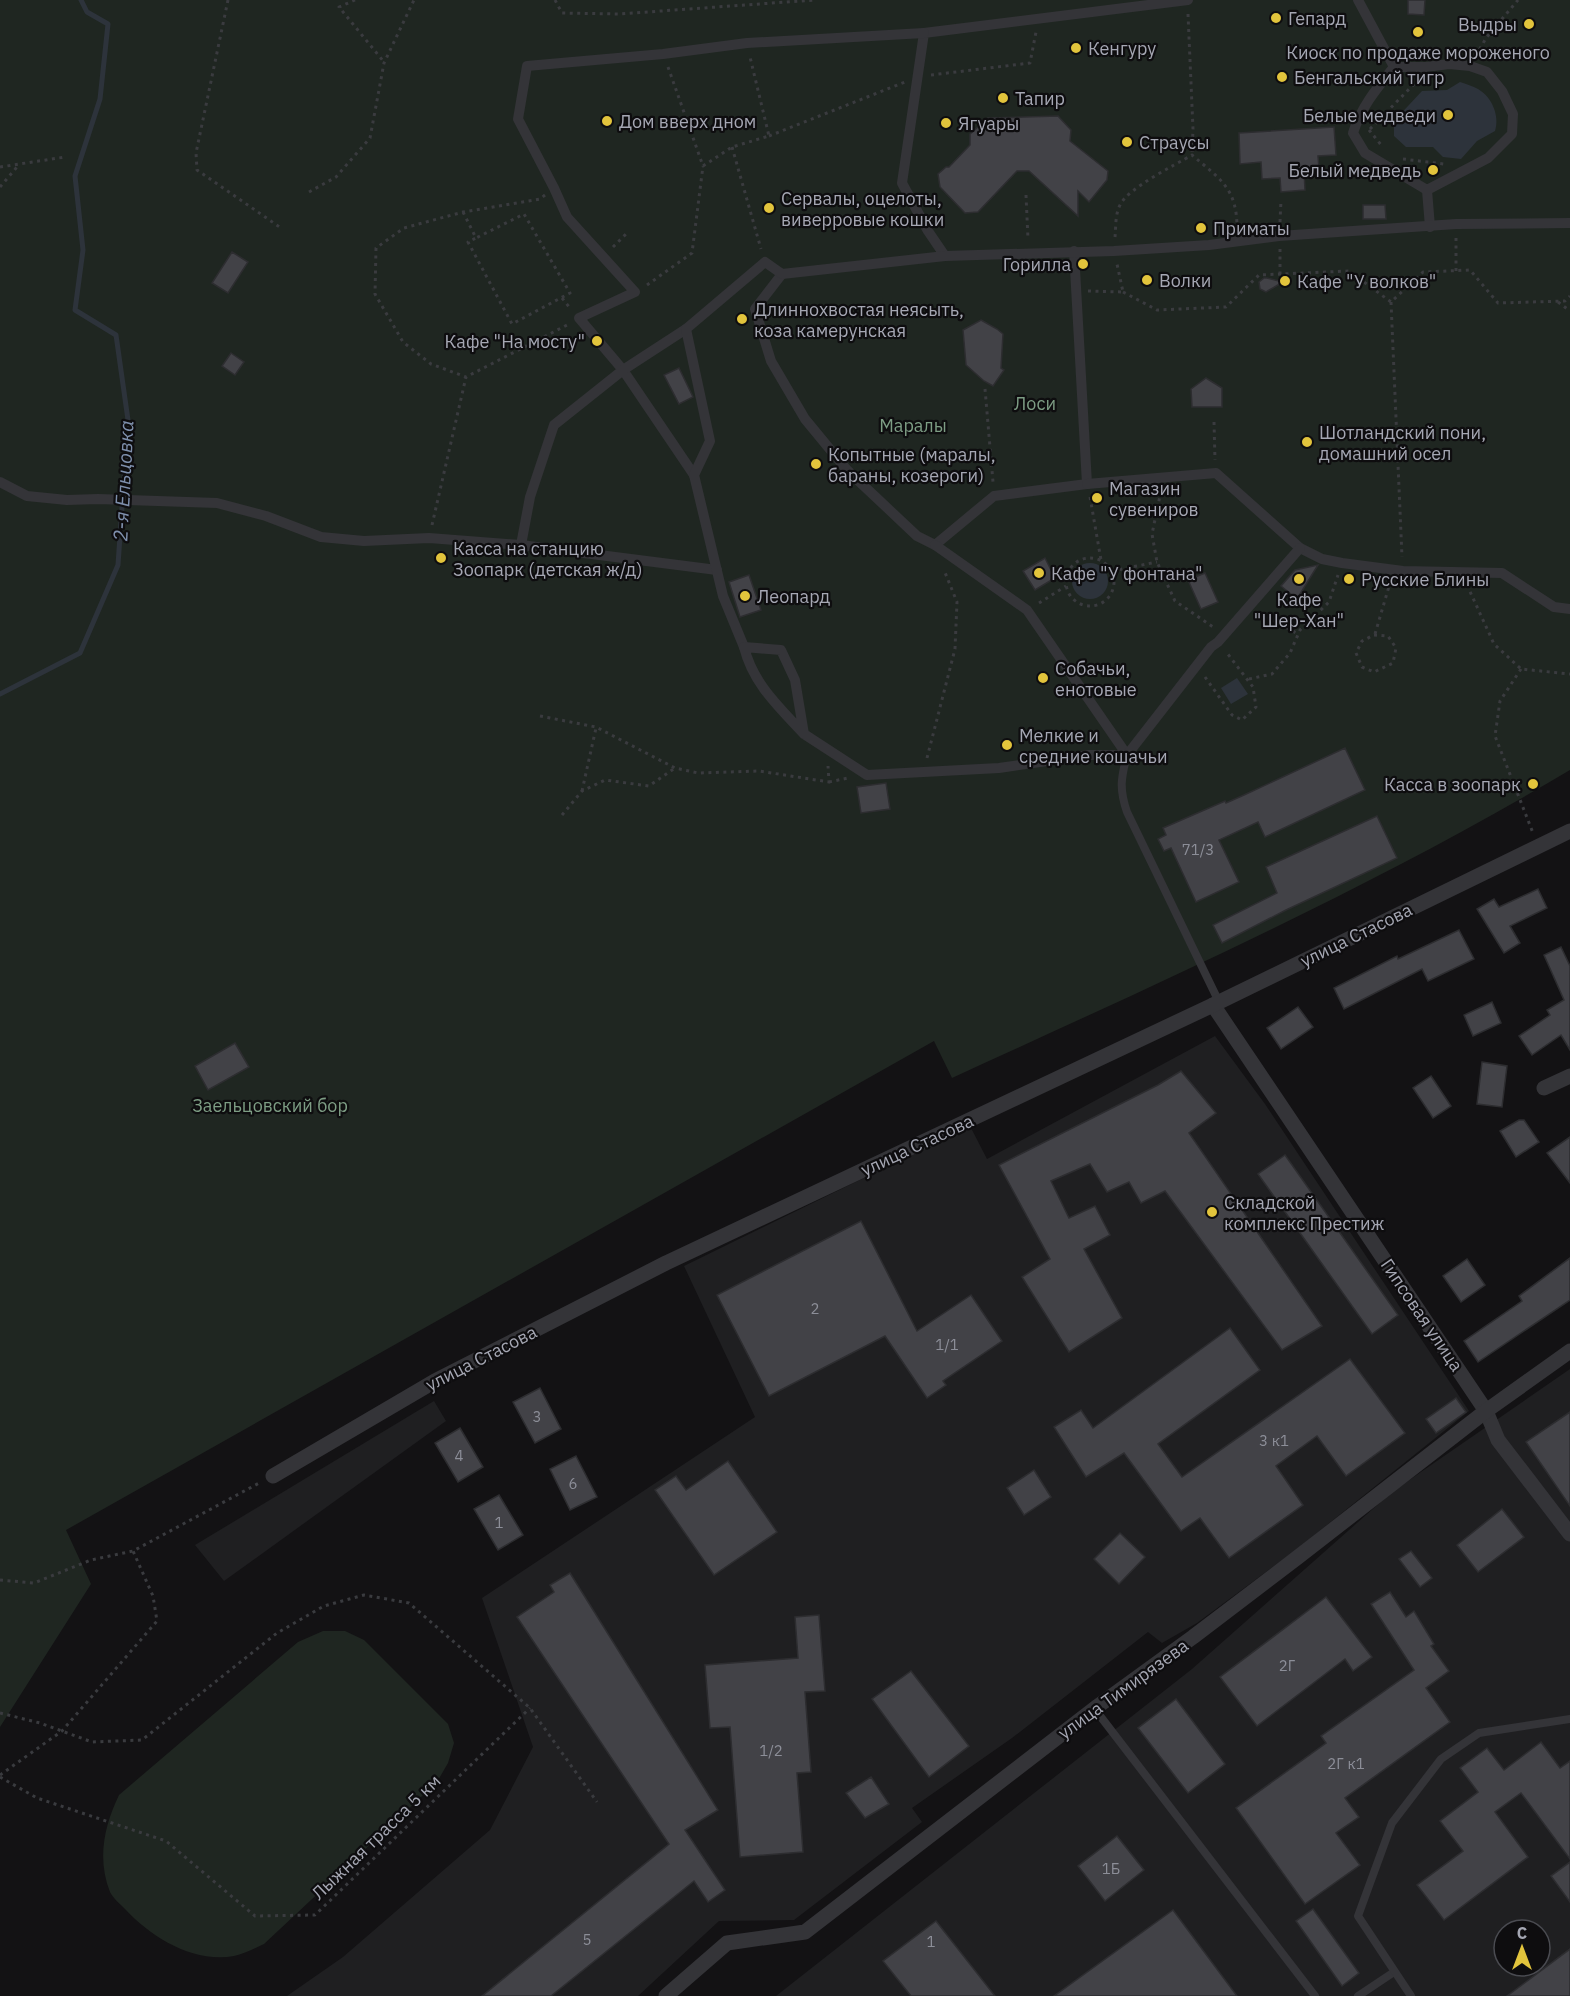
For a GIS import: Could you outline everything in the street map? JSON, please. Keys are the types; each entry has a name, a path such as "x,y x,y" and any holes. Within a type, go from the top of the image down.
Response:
{"street":[{"path":"1358,0 1394,67"},
{"path":"1127,755 1089,756 999,768 867,775 804,734 762,688 748,662 723,596 694,475 623,370 579,318 635,292 567,217 518,119 527,66 663,54 747,43 924,33 1188,5"},
{"path":"924,33 902,183 928,231 945,256"},
{"path":"1394,67 1449,64 1470,66 1487,72 1502,91 1513,114 1512,134 1488,158 1427,190"},
{"path":"1394,67 1374,92 1358,118 1353,133 1365,153 1427,190"},
{"path":"1427,190 1430,227"},
{"path":"521,545 530,497 554,426 623,370 686,329 765,262 782,274 945,256 1114,251 1238,242 1280,236 1456,224 1570,223"},
{"path":"1074,251 1087,484"},
{"path":"782,274 755,309 771,361 806,418 847,471 917,536 1027,610 1127,755"},
{"path":"686,329 710,441 694,475"},
{"path":"935,546 994,496 1087,484 1216,473 1300,548 1322,559 1398,570 1502,573 1554,607 1570,609"},
{"path":"0,482 27,496 67,500 217,502 266,516 321,537 364,541 429,538 521,545 717,570"},
{"path":"1127,755 1211,647 1221,639 1300,548"},
{"path":"744,647 781,650 795,680 804,734"},
{"name":"улица Стасова","path":"273,1476 435,1381 666,1263 1216,1003 1570,831"},
{"name":"Гипсовая улица","path":"1216,1003 1486,1411 1498,1440 1570,1534"},
{"path":"1544,1088 1570,1076"},
{"name":"улица Тимирязева","path":"666,1996 727,1943 805,1932 1094,1708 1193,1637 1486,1411 1570,1351"}],"lane":[{"path":"1127,755 1120,778 1121,796 1216,1003"},
{"path":"1094,1708 1315,1996"},
{"path":"1412,1996 1358,1916 1392,1823 1441,1759 1479,1732 1570,1719"},
{"path":"1359,1996 1394,1972"}],"path":[{"path":"228,0 196,153 196,170 281,228"},
{"path":"355,0 339,8 384,63"},
{"path":"309,192 336,177 370,138 384,63 414,0"},
{"path":"555,0 562,13 619,14 815,0"},
{"path":"1470,66 1486,38 1518,0"},
{"path":"1188,5 1192,155"},
{"path":"703,166 732,147 769,136 747,43"},
{"path":"635,292 692,253 703,166 663,54"},
{"path":"1369,130 1421,76 1426,67"},
{"path":"1358,118 1382,146 1390,150"},
{"path":"732,147 765,262"},
{"path":"1192,155 1224,183 1234,200 1238,242"},
{"path":"1123,292 1114,251 1116,219 1120,205 1128,194 1192,155"},
{"path":"1397,155 1404,159 1440,165 1449,163"},
{"path":"0,168 65,157"},
{"path":"0,187 18,166"},
{"path":"554,188 540,199 464,212 404,228 376,248 375,294 403,342 431,364 466,377 579,318"},
{"path":"1026,195 1028,253"},
{"path":"464,212 476,238"},
{"path":"524,214 570,293 512,324 468,242 476,238 524,214"},
{"path":"1456,224 1456,271"},
{"path":"602,256 628,232"},
{"path":"1374,635 1388,636 1396,648 1393,663 1374,672 1362,667 1356,653 1362,641 1374,635 1398,570 1391,302 1423,272 1470,270 1498,303 1565,301 1570,296"},
{"path":"1075,291 1123,292 1156,310 1226,308 1259,275 1350,271 1391,302"},
{"path":"1557,301 1570,311"},
{"path":"429,538 466,377"},
{"path":"985,388 994,496"},
{"path":"1214,422 1216,473"},
{"path":"1164,477 1152,534 1156,562 1175,601 1221,639 1249,679 1253,687 1256,707 1242,720 1232,715 1197,666"},
{"path":"1087,484 1101,560 1112,571 1114,588 1105,602 1098,605 1081,605 1074,600 1066,586 1068,571 1079,560 1086,558 1101,560"},
{"path":"922,772 937,725 955,649 957,602 935,546"},
{"path":"1112,571 1156,562"},
{"path":"1249,679 1272,674 1290,652 1298,634 1329,602 1342,563"},
{"path":"1462,572 1494,644 1521,669 1570,674"},
{"path":"1027,610 1066,586"},
{"path":"1249,606 1298,634"},
{"path":"1521,669 1500,701 1495,736 1518,800 1539,846"},
{"path":"540,716 596,727 675,768 698,773 759,771 829,782 827,749"},
{"path":"582,791 596,727"},
{"path":"562,815 582,791 605,780 649,786 675,768"},
{"path":"0,1580 34,1582 91,1560 133,1551 273,1476"},
{"path":"0,1776 62,1731 157,1621 153,1596 133,1551"},
{"path":"0,1713 40,1723 92,1742 142,1740 276,1633 324,1606 364,1595 409,1603 530,1708 597,1802"},
{"name":"Лыжная трасса 5 км","path":"0,1776 37,1798 166,1841 255,1916 315,1915 530,1708"}],"shaded area":[{"name":"Белые медведи","path":"1460,82 1483,92 1496,113 1495,131 1477,141 1461,159 1443,157 1433,147 1406,147 1394,136 1394,121 1422,91 1447,90"},
{"path":"1090,563 1103,568 1108,581 1103,594 1090,599 1077,594 1072,581 1077,568"},
{"path":"1237,678 1248,694 1231,704 1221,688"},
{"path":"1215,1036 1265,1104 1469,1411 1297,1549 1197,1623 1162,1643 1148,1632 1012,1738 912,1808 922,1822 794,1920 719,1921 638,1996 287,1996 343,1957 490,1830 533,1747 482,1598 755,1417 684,1266 970,1126 987,1159"},
{"path":"1570,1369 1570,1996 776,1996 1192,1669 1392,1492"},
{"path":"434,1401 446,1421 224,1581 195,1545"}],"green space":[{"path":"0,0 1570,0 1570,770 1343,894 952,1078 934,1041 66,1530 91,1584 0,1727"},
{"path":"323,1631 345,1631 364,1640 448,1724 454,1743 448,1763 437,1782 264,1944 238,1955 219,1957 203,1956 174,1946 136,1920 110,1892 104,1867 104,1843 109,1819 119,1795 298,1642"}],"building":[{"path":"1408,0 1425,0 1424,15 1408,14"},
{"path":"1058,116 1071,130 1070,141 1108,171 1107,180 1089,202 1078,191 1078,216 1029,171 1017,171 978,212 965,213 940,187 938,174 949,167 970,145 970,134 988,118"},
{"path":"1334,127 1336,155 1318,156 1319,169 1304,170 1305,190 1281,192 1280,178 1262,179 1261,162 1240,164 1239,133"},
{"path":"1363,205 1385,205 1386,219 1363,219"},
{"path":"232,252 248,262 228,293 212,283"},
{"path":"1264,278 1283,282 1266,292 1260,289 1259,282"},
{"path":"981,320 1003,334 1001,368 1004,370 993,386 966,365 963,330"},
{"path":"231,353 244,362 235,375 222,366"},
{"path":"679,368 693,397 679,404 664,375"},
{"path":"1206,378 1222,388 1222,407 1192,407 1191,389"},
{"name":"Кафе \"У фонтана\"","path":"1045,558 1055,578 1035,590 1023,571"},
{"name":"Кафе \"Шер-Хан\"","path":"1318,565 1297,599 1281,586 1295,570"},
{"path":"1205,573 1218,602 1201,609 1188,580"},
{"name":"Леопард","path":"749,575 761,610 740,617 729,582"},
{"path":"1345,748 1365,790 1265,837 1258,822 1219,840 1239,882 1196,902 1171,848 1164,851 1158,839 1166,835 1163,828 1225,801 1226,803"},
{"path":"886,783 890,809 861,813 857,787"},
{"path":"1377,816 1397,858 1222,943 1213,925 1277,893 1266,867"},
{"path":"1538,889 1547,908 1510,926 1520,943 1504,953 1477,909 1494,899 1499,907"},
{"path":"1459,930 1474,959 1428,981 1422,969 1344,1009 1334,988 1397,956 1398,959"},
{"path":"1561,947 1570,966 1570,1050 1561,1035 1532,1055 1519,1036 1550,1015 1547,1010 1564,1000 1544,955"},
{"path":"1492,1002 1501,1023 1473,1036 1464,1015"},
{"path":"1298,1007 1313,1027 1281,1049 1267,1028"},
{"path":"235,1043 249,1067 208,1090 195,1066"},
{"path":"1482,1062 1507,1066 1502,1107 1477,1104"},
{"name":"Складской комплекс Престиж","path":"1181,1071 1216,1113 1189,1133 1322,1326 1282,1350 1165,1191 1141,1203 1129,1182 1107,1192 1090,1164 1051,1181 1069,1218 1095,1206 1110,1235 1084,1249 1122,1318 1069,1352 1022,1277 1050,1259 999,1165 1158,1085"},
{"path":"1431,1076 1451,1106 1433,1118 1413,1088"},
{"path":"1519,1120 1524,1120 1539,1142 1516,1157 1500,1131"},
{"path":"1570,1137 1570,1183 1547,1153"},
{"path":"1285,1155 1398,1315 1372,1334 1258,1174"},
{"path":"861,1221 917,1331 971,1295 1002,1341 943,1381 946,1385 927,1398 885,1336 769,1396 717,1295"},
{"path":"1570,1258 1570,1300 1478,1362 1464,1341 1522,1301 1519,1296"},
{"path":"1467,1259 1485,1285 1461,1302 1443,1276"},
{"path":"1230,1328 1260,1370 1158,1444 1182,1477 1350,1359 1405,1433 1346,1476 1317,1436 1276,1466 1303,1505 1229,1558 1200,1518 1181,1531 1124,1453 1086,1477 1054,1427 1081,1410 1093,1428"},
{"path":"540,1388 561,1429 535,1443 513,1402"},
{"path":"1456,1398 1466,1412 1436,1433 1426,1419"},
{"path":"1570,1412 1570,1506 1526,1442"},
{"path":"460,1428 483,1467 458,1482 435,1443"},
{"path":"576,1456 597,1497 570,1510 550,1469"},
{"path":"728,1461 777,1532 714,1575 655,1490 676,1476 686,1490"},
{"path":"1034,1470 1051,1497 1024,1515 1007,1488"},
{"path":"499,1495 523,1535 498,1550 474,1509"},
{"path":"1502,1509 1524,1537 1478,1572 1457,1545"},
{"path":"1120,1533 1145,1557 1119,1584 1094,1559"},
{"path":"1411,1551 1432,1578 1420,1587 1399,1559"},
{"path":"570,1573 718,1810 685,1830 725,1890 708,1902 694,1881 551,1996 482,1996 669,1844 517,1617 554,1592 550,1585"},
{"path":"1390,1592 1406,1617 1414,1611 1434,1644 1431,1646 1449,1671 1426,1688 1450,1722 1345,1798 1359,1817 1336,1833 1360,1865 1305,1904 1236,1808 1326,1743 1321,1736 1414,1670 1371,1604"},
{"path":"1326,1597 1372,1657 1353,1671 1345,1659 1257,1726 1220,1677"},
{"path":"819,1615 825,1691 805,1692 811,1772 797,1773 803,1852 740,1857 730,1727 710,1728 705,1665 798,1658 795,1617"},
{"path":"911,1671 969,1746 929,1777 872,1699"},
{"path":"1176,1699 1225,1764 1188,1793 1138,1728"},
{"path":"1541,1742 1560,1768 1570,1761 1570,1859 1521,1793 1495,1812 1528,1857 1444,1920 1417,1885 1463,1851 1440,1821 1478,1792 1460,1768 1487,1748 1504,1770"},
{"path":"871,1777 889,1804 865,1818 846,1793"},
{"path":"1117,1836 1144,1870 1105,1901 1078,1866"},
{"path":"1570,1862 1570,1902 1551,1876"},
{"path":"1313,1909 1359,1973 1342,1986 1296,1921"},
{"path":"1173,1910 1237,1996 1054,1996"},
{"path":"936,1921 995,1996 911,1996 883,1961"},
{"path":"1570,1949 1570,1996 1507,1996 1531,1978 1552,1978 1552,1962"}],"waterway":[{"name":"2-я Ельцовка","path":"0,694 80,653 118,565 128,420 116,335 75,310 83,250 75,176 100,99 108,24 87,12 81,0"}],"place":[{"name":"Гепард","path":"1276,18"},
{"name":"Выдры","path":"1529,24"},
{"name":"Киоск по продаже мороженого","path":"1418,32"},
{"name":"Кенгуру","path":"1076,48"},
{"name":"Бенгальский тигр","path":"1282,77"},
{"name":"Тапир","path":"1003,98"},
{"name":"Белые медведи","path":"1448,115"},
{"name":"Дом вверх дном","path":"607,121"},
{"name":"Ягуары","path":"946,123"},
{"name":"Страусы","path":"1127,142"},
{"name":"Белый медведь","path":"1433,170"},
{"name":"Сервалы, оцелоты, виверровые кошки","path":"769,208"},
{"name":"Приматы","path":"1201,228"},
{"name":"Горилла","path":"1083,264"},
{"name":"Волки","path":"1147,280"},
{"name":"Кафе \"У волков\"","path":"1285,281"},
{"name":"Длиннохвостая неясыть, коза камерунская","path":"742,319"},
{"name":"Кафе \"На мосту\"","path":"597,341"},
{"name":"Шотландский пони, домашний осел","path":"1307,442"},
{"name":"Копытные (маралы, бараны, козероги)","path":"816,464"},
{"name":"Магазин сувениров","path":"1097,498"},
{"name":"Касса на станцию Зоопарк (детская ж/д)","path":"441,558"},
{"name":"Кафе \"У фонтана\"","path":"1039,573"},
{"name":"Кафе \"Шер-Хан\"","path":"1299,579"},
{"name":"Русские Блины","path":"1349,579"},
{"name":"Леопард","path":"745,596"},
{"name":"Собачьи, енотовые","path":"1043,678"},
{"name":"Мелкие и средние кошачьи","path":"1007,745"},
{"name":"Касса в зоопарк","path":"1533,784"},
{"name":"Складской комплекс Престиж","path":"1212,1212"}],"park label":[{"name":"Лоси","path":"1035,403"},
{"name":"Маралы","path":"913,425"},
{"name":"Заельцовский бор","path":"270,1105"}]}
